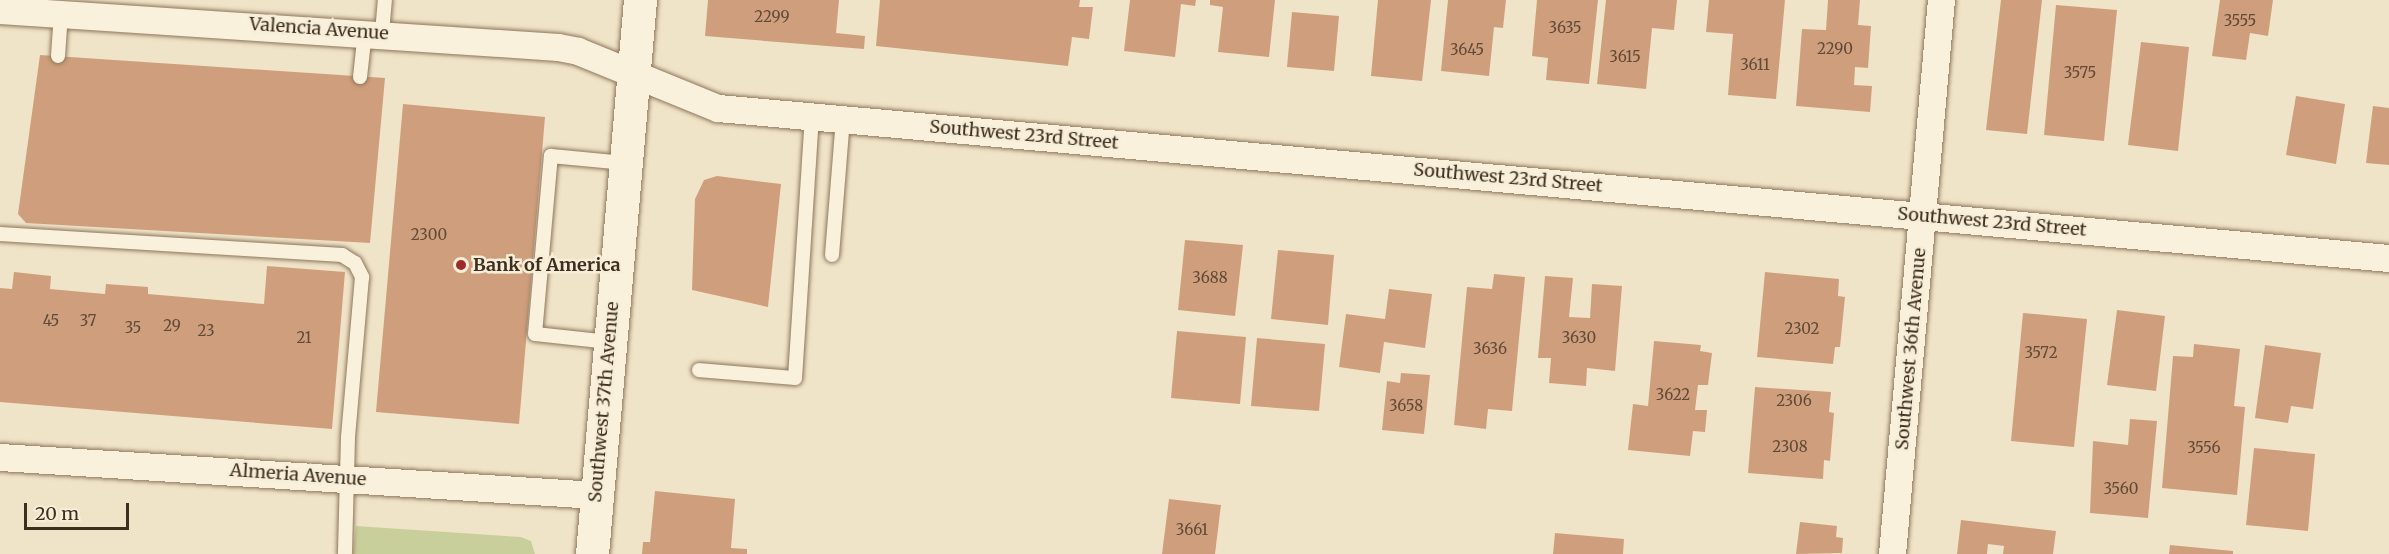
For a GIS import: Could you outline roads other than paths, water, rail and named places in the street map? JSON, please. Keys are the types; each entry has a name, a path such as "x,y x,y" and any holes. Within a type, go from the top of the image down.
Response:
{"main road":[{"name":"Southwest 37th Avenue","path":"592,554 640,0"}],"street":[{"name":"Southwest 36th Avenue","path":"1893,554 1941,0"},
{"name":"Valencia Avenue","path":"0,10 373,32 558,47 578,51 634,74"},
{"name":"Southwest 23rd Street","path":"634,74 718,108 2389,258"},
{"name":"Almeria Avenue","path":"0,458 347,477 596,495"}],"lane":[{"path":"360,77 385,0"},
{"path":"58,56 61,13"},
{"path":"699,369 795,378 812,117"},
{"path":"832,255 843,119"},
{"path":"609,342 535,334 536,322 551,156 625,163"},
{"path":"0,234 342,255 355,263 362,277 347,477 345,554"}],"place":[{"name":"Bank of America","path":"461,265"}]}
